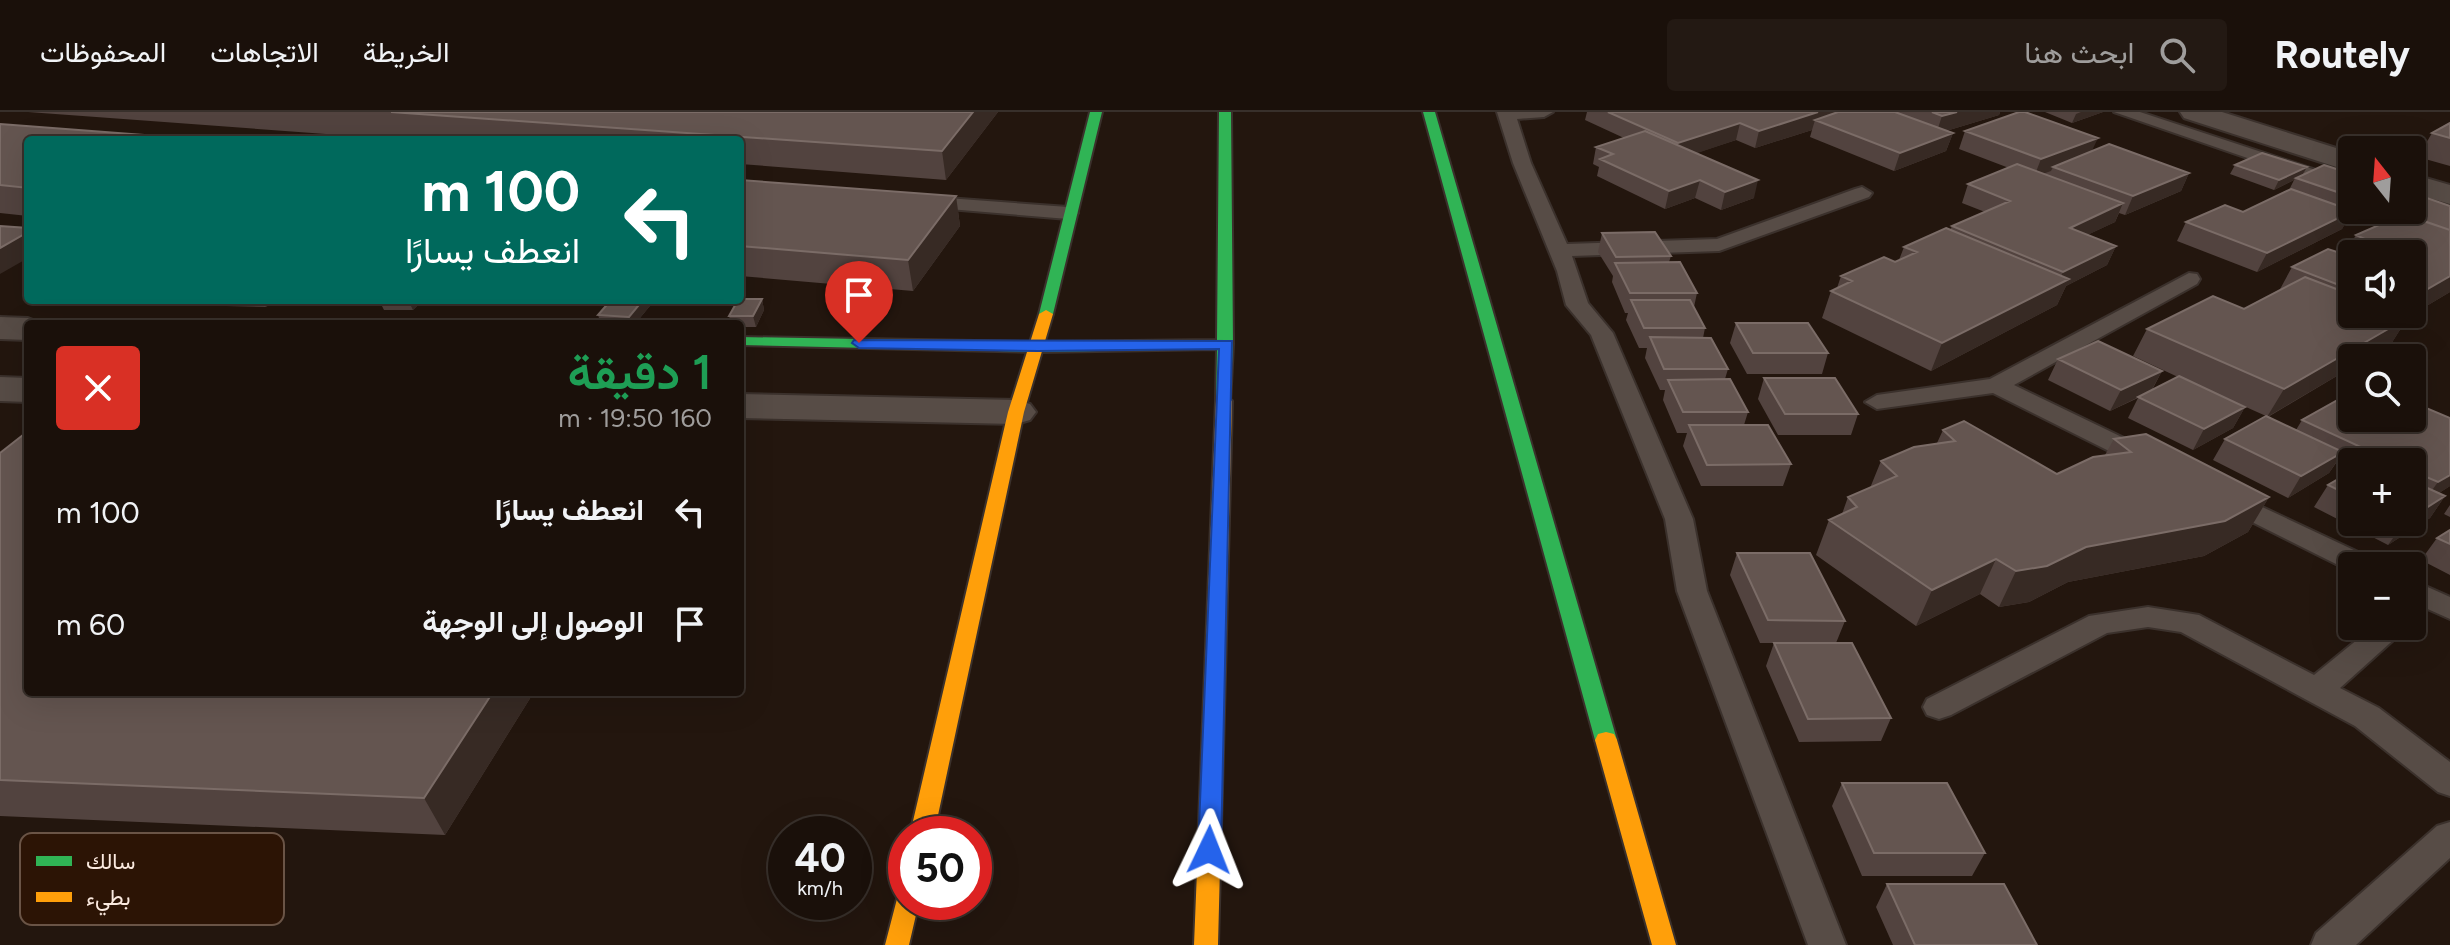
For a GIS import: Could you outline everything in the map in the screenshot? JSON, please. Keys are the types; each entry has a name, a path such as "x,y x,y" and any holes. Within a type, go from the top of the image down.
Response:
{"main road":[{"path":"926,816 1016,412 1038,347 1068,213 1096,112"},
{"path":"1206,945 1226,344 1225,112"},
{"path":"1429,112 1664,945"},
{"path":"744,341 1038,347 1226,344"},
{"path":"897,945 903,920"}],"street":[{"path":"2194,112 2338,158"},
{"path":"2426,187 2450,195"},
{"path":"0,328 24,329"},
{"path":"0,389 24,390"},
{"path":"744,406 1016,412"}],"lane":[{"path":"1544,112 1506,113 1577,305 1602,333 1679,519 1692,591 1827,945"},
{"path":"2123,112 2338,183"},
{"path":"1559,250 1719,245 1862,193"},
{"path":"896,200 1068,213"},
{"path":"1877,402 1996,385 2189,279"},
{"path":"1996,385 2165,469"},
{"path":"2208,489 2338,554"},
{"path":"1939,707 2100,623 2148,617 2188,622 2367,717 2434,767 2450,783"},
{"path":"2317,690 2377,640"},
{"path":"2330,945 2450,836"}],"building":[{"path":"391,112 973,112 942,151"},
{"path":"1608,112 1818,112 1759,131 1740,123 1678,143"},
{"path":"1838,112 1895,112 1953,133 1900,153 1815,120"},
{"path":"1932,112 1957,112 1942,116"},
{"path":"2019,112 2098,138 2041,159 1965,131"},
{"path":"2450,123 2450,138 2432,133"},
{"path":"0,124 158,136 24,136 24,188 0,185"},
{"path":"1645,131 1758,180 1725,192 1700,180 1669,191 1600,159 1613,154 1596,147"},
{"path":"2109,144 2189,173 2133,196 2053,167"},
{"path":"2262,153 2307,167 2279,180 2235,165"},
{"path":"2017,164 2123,203 2070,228 2116,246 2063,272 1952,226 2010,201 1968,184"},
{"path":"2324,165 2338,170 2338,192 2296,178"},
{"path":"744,180 956,196 908,260 744,246"},
{"path":"2291,189 2338,206 2338,218 2267,253 2186,222 2225,205 2243,212"},
{"path":"2426,198 2450,206 2450,230 2426,222"},
{"path":"2426,222 2450,230 2450,276 2426,290 2426,240 2367,240 2356,235 2381,224"},
{"path":"0,226 24,228 24,234 0,248"},
{"path":"1946,228 2069,279 1942,343 1831,291 1852,281 1841,276 1884,257 1895,262 1917,252 1904,247"},
{"path":"1655,232 1671,256 1616,257 1602,233"},
{"path":"2328,249 2338,252 2338,285 2292,267"},
{"path":"1680,262 1697,293 1630,293 1615,263"},
{"path":"2305,277 2338,290 2338,328 2390,328 2362,344 2338,344 2338,358 2284,389 2147,329 2213,296 2244,309"},
{"path":"744,299 762,299 753,316 729,316 736,304 744,304"},
{"path":"1631,300 1690,300 1705,328 1644,328"},
{"path":"608,304 640,304 629,317 598,315"},
{"path":"1736,323 1808,323 1828,353 1753,353"},
{"path":"1650,337 1711,338 1728,369 1664,369"},
{"path":"2098,341 2162,371 2121,390 2058,359"},
{"path":"2179,376 2245,407 2204,429 2138,397"},
{"path":"1764,378 1835,378 1858,414 1785,414"},
{"path":"1730,379 1748,412 1683,412 1668,380"},
{"path":"2338,400 2338,432 2426,432 2426,408 2450,418 2450,475 2438,482 2426,477 2426,448 2363,448 2302,420"},
{"path":"2266,416 2338,450 2338,455 2301,476 2225,439"},
{"path":"1964,421 2057,474 2093,457 2131,452 2114,439 2146,434 2269,497 2225,521 2086,547 2047,566 2016,571 1996,559 1932,590 1829,520 1857,507 1848,497 1897,476 1881,461 1914,447 1955,441 1943,430"},
{"path":"1689,425 1768,425 1791,464 1707,465"},
{"path":"24,434 24,696 490,696 424,798 0,780 0,453"},
{"path":"2338,479 2338,490 2328,485"},
{"path":"2426,487 2445,496 2426,508"},
{"path":"2450,530 2450,544 2437,538"},
{"path":"1737,553 1810,553 1845,621 1768,620"},
{"path":"1774,643 1852,643 1891,718 1808,719"},
{"path":"1842,783 1947,783 1985,853 1874,853"},
{"path":"1887,884 2004,884 2037,945 1915,945"}],"traffic: fast":[{"path":"1046,314 1096,112"},
{"path":"1224,401 1225,112"},
{"path":"1429,112 1606,740"},
{"path":"744,341 1038,347 1226,344"}],"traffic: slow":[{"path":"926,816 1016,412 1046,314"},
{"path":"1206,945 1224,401"},
{"path":"1606,740 1664,945"},
{"path":"897,945 903,920"}],"route":[{"path":"859,343 1038,347 1226,344 1209,850"}]}
